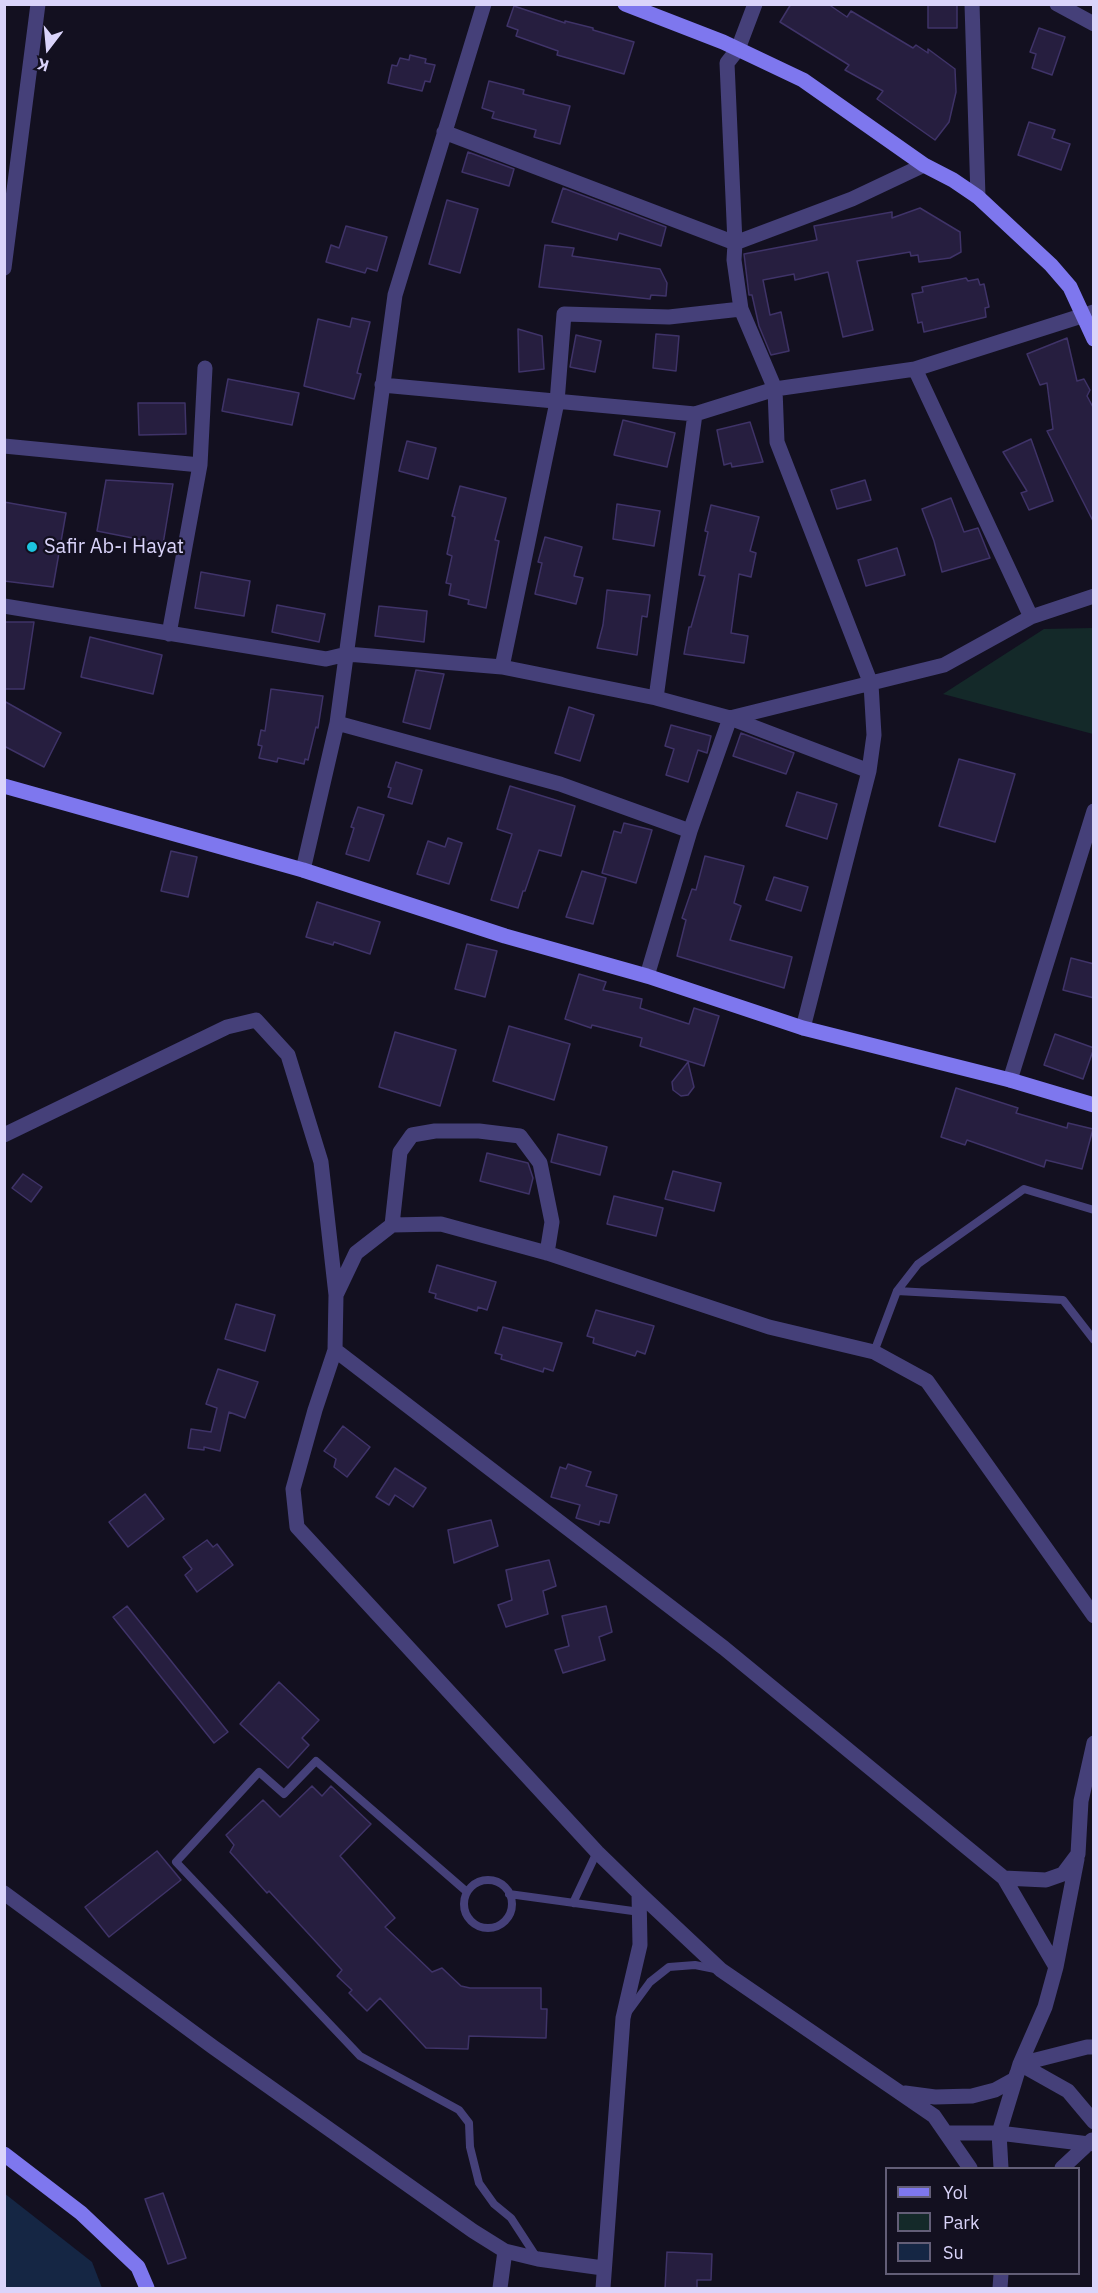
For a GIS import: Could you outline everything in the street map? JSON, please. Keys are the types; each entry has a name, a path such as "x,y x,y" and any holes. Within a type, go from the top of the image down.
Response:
{"street":[{"path":"4,268 38,4"},
{"path":"303,870 337,723 395,295 484,4"},
{"path":"625,4 738,49 803,80 924,165 978,197 1051,265 1070,287 1089,314 1094,339"},
{"path":"755,4 738,49 727,63 734,260 741,309 775,389 777,442 871,684 874,735 869,771 803,1028"},
{"path":"972,4 978,197"},
{"path":"1058,4 1094,24"},
{"path":"444,132 735,243 852,199 924,165"},
{"path":"502,667 556,402 564,314 669,317 741,309"},
{"path":"382,386 695,414 775,389 915,369 1089,314"},
{"path":"169,634 200,465 205,368"},
{"path":"915,369 1031,617"},
{"path":"656,698 695,414"},
{"path":"4,446 200,465"},
{"path":"730,718 944,665 1031,617 1094,596"},
{"path":"4,606 326,659 347,654 502,667 656,698 730,718 869,771"},
{"path":"647,975 690,831 730,718"},
{"path":"337,723 560,784 690,831"},
{"path":"4,786 303,870 505,936 647,975 803,1028 1010,1080 1094,1105"},
{"path":"1010,1080 1094,812"},
{"path":"4,1136 227,1027 256,1020 288,1055 321,1162 336,1295 335,1350 293,1489 297,1527 597,1852 639,1893 721,1970 934,2116 969,2167"},
{"path":"392,1225 400,1152 412,1136 435,1131 479,1131 520,1136 540,1163 552,1222 547,1253"},
{"path":"336,1295 356,1253 392,1225 441,1224 547,1253 769,1327 874,1352 927,1381 1094,1616"},
{"path":"335,1350 724,1648 1004,1878 1056,1967"},
{"path":"902,2092 935,2097 972,2096 994,2090 1015,2079 1045,2007 1056,1967 1078,1854 1081,1801 1094,1743"},
{"path":"1004,1878 1046,1880 1063,1874 1078,1854"},
{"path":"4,1893 213,2047 473,2231 505,2251 538,2259 603,2268"},
{"path":"603,2289 624,2018 640,1945 639,1893"},
{"path":"1020,2064 1094,2047"},
{"path":"1020,2064 1068,2091 1094,2122"},
{"path":"1001,2167 999,2133 1020,2064"},
{"path":"946,2133 999,2133 1091,2141"},
{"path":"1064,2167 1091,2141"},
{"path":"4,2154 81,2213 138,2267 147,2289"},
{"path":"500,2289 505,2251"}],"lane":[{"path":"874,1352 897,1291 918,1264 1024,1189 1094,1210"},
{"path":"897,1291 1062,1300 1094,1340"},
{"path":"467,1892 316,1761 284,1794 259,1772 176,1862 360,2056 459,2110 469,2123 470,2147 479,2183 494,2204 511,2218 538,2259"},
{"path":"573,1903 597,1852"},
{"path":"489,1880 504,1887 512,1905 509,1915 502,1923 492,1928 481,1927 472,1922 465,1913 464,1902 467,1892 472,1885 489,1880"},
{"path":"509,1894 640,1912"},
{"path":"624,2018 650,1982 669,1967 695,1965 721,1970"}],"green space":[{"path":"1093,628 1093,734 943,694 1044,629"}],"water":[{"path":"4,2193 92,2262 102,2288 5,2288"}],"building":[{"path":"791,4 828,4 847,17 851,11 913,48 916,45 928,53 928,49 955,69 956,92 949,122 935,140 877,99 883,91 845,70 849,65 780,22"},
{"path":"928,4 957,4 957,28 928,28"},
{"path":"514,6 634,42 624,74 557,55 558,51 516,36 518,30 507,26"},
{"path":"1039,28 1065,37 1052,75 1032,68 1036,54 1030,52"},
{"path":"410,55 426,59 425,63 435,65 430,82 425,81 422,91 388,83 392,65 397,66 400,58 409,60"},
{"path":"489,81 524,90 523,94 570,106 560,144 534,137 536,130 492,118 494,112 482,108"},
{"path":"1029,122 1055,130 1052,138 1070,144 1061,170 1018,155"},
{"path":"468,152 514,169 509,186 462,172"},
{"path":"563,188 666,227 661,246 619,233 617,240 552,222"},
{"path":"447,200 478,209 460,273 429,264"},
{"path":"920,208 960,232 961,252 950,258 919,262 918,255 911,256 910,252 857,261 873,330 843,337 828,272 795,280 794,274 763,280 770,315 781,312 789,351 771,355 759,326 752,295 749,295 744,254 817,240 814,226 892,212 892,218"},
{"path":"346,226 387,237 377,271 367,268 365,273 326,262 331,245 339,248"},
{"path":"545,245 574,248 572,256 660,269 667,283 666,296 651,295 650,299 539,287"},
{"path":"966,278 968,281 978,279 980,285 984,284 989,307 985,308 986,317 924,332 922,322 918,323 912,294 923,292 922,287"},
{"path":"352,318 370,322 357,373 361,374 354,399 304,386 318,319 350,327"},
{"path":"518,329 542,336 544,369 519,372"},
{"path":"656,334 679,336 676,371 653,368"},
{"path":"576,335 601,341 595,372 570,367"},
{"path":"1067,338 1077,381 1084,379 1090,390 1087,396 1094,409 1094,523 1047,431 1053,429 1047,383 1040,385 1027,354"},
{"path":"228,379 299,393 292,425 222,411"},
{"path":"138,403 185,403 186,434 139,435"},
{"path":"623,420 675,433 667,467 614,455"},
{"path":"750,422 763,462 732,467 731,463 724,465 717,430"},
{"path":"1031,439 1053,501 1029,510 1021,493 1027,491 1003,452"},
{"path":"407,441 436,448 428,479 399,471"},
{"name":"Safir Ab-ı Hayat","path":"106,480 173,484 163,544 97,531"},
{"path":"865,480 871,500 837,509 831,490"},
{"path":"460,486 506,498 495,540 499,541 486,608 468,604 469,600 449,595 451,584 446,583 452,556 447,554 455,517 452,516"},
{"path":"951,498 964,532 978,528 990,558 942,572 922,509"},
{"name":"Safir Ab-ı Hayat","path":"4,502 66,513 53,587 4,581"},
{"path":"617,504 660,511 654,546 613,539"},
{"path":"711,505 759,517 750,551 756,553 751,577 739,574 731,633 748,636 744,663 684,654 689,627 691,627 705,576 699,575"},
{"path":"545,537 582,547 574,576 583,578 576,604 535,594 542,563 538,562"},
{"path":"897,548 905,575 866,586 858,560"},
{"path":"201,572 250,581 244,616 195,608"},
{"path":"607,590 650,595 647,617 642,616 637,655 597,648 603,625"},
{"path":"277,605 325,614 319,642 272,632"},
{"path":"379,606 427,611 424,642 375,636"},
{"path":"4,622 34,622 24,689 4,689"},
{"path":"90,637 162,655 153,694 81,677"},
{"path":"416,670 444,674 430,729 403,722"},
{"path":"271,689 323,696 318,728 316,727 308,760 305,759 304,764 278,758 277,762 259,758 262,746 258,745 261,730 265,731"},
{"path":"4,701 61,733 44,767 4,746"},
{"path":"569,707 594,715 580,761 555,753"},
{"path":"671,725 711,736 707,753 698,750 688,782 666,775 674,749 665,746"},
{"path":"741,733 794,753 786,774 733,756"},
{"path":"959,759 1015,774 995,842 939,826"},
{"path":"396,762 422,770 412,804 388,797 391,788 388,787"},
{"path":"510,786 575,806 561,856 539,850 518,908 491,900 512,834 497,829"},
{"path":"797,792 837,804 827,839 786,826"},
{"path":"358,807 384,815 369,861 346,854 354,828 351,827"},
{"path":"624,823 652,830 636,883 602,873 614,831 621,833"},
{"path":"448,838 462,843 449,884 417,874 428,841 445,847"},
{"path":"171,851 197,857 188,897 161,891"},
{"path":"705,856 744,866 734,903 741,906 730,940 792,957 784,988 677,956 686,920 682,918 692,889 696,890"},
{"path":"582,871 606,878 593,924 566,917"},
{"path":"774,877 808,887 801,911 766,900"},
{"path":"317,902 380,922 370,954 334,942 333,945 306,937"},
{"path":"467,944 497,951 485,997 455,989"},
{"path":"1071,958 1094,964 1094,998 1063,990"},
{"path":"579,974 606,982 603,990 642,999 640,1008 689,1024 694,1008 719,1016 704,1066 640,1046 642,1038 592,1025 591,1028 565,1019"},
{"path":"509,1026 570,1044 554,1100 493,1081"},
{"path":"395,1032 456,1050 440,1106 379,1087"},
{"path":"1055,1034 1094,1048 1083,1079 1044,1065"},
{"path":"688,1062 694,1087 688,1095 681,1096 673,1090 672,1082"},
{"path":"956,1088 1018,1108 1016,1113 1067,1128 1068,1123 1093,1129 1082,1169 1046,1160 1044,1167 967,1140 965,1145 941,1137"},
{"path":"558,1134 607,1147 600,1175 551,1162"},
{"path":"487,1153 528,1163 533,1178 529,1194 480,1181"},
{"path":"673,1171 721,1183 714,1211 665,1199"},
{"path":"23,1174 42,1187 31,1202 12,1188"},
{"path":"614,1196 663,1208 656,1236 607,1224"},
{"path":"437,1265 496,1282 487,1310 478,1307 477,1311 435,1298 436,1294 429,1292"},
{"path":"236,1304 275,1315 265,1351 225,1339"},
{"path":"596,1310 654,1326 645,1354 637,1351 635,1356 593,1343 594,1338 587,1336"},
{"path":"503,1327 562,1343 553,1371 544,1368 543,1372 501,1359 502,1355 495,1353"},
{"path":"218,1369 258,1382 245,1418 229,1412 220,1451 204,1447 204,1450 188,1448 191,1429 211,1432 217,1408 206,1404"},
{"path":"343,1426 370,1447 347,1477 334,1467 336,1459 324,1451"},
{"path":"568,1464 591,1472 586,1486 617,1495 609,1523 600,1521 599,1525 576,1518 580,1505 551,1497 560,1467 566,1469"},
{"path":"395,1468 426,1488 413,1507 395,1495 389,1505 376,1497"},
{"path":"145,1494 164,1519 128,1547 109,1522"},
{"path":"491,1520 498,1546 454,1563 448,1530"},
{"path":"207,1540 213,1547 217,1544 233,1565 197,1592 185,1575 192,1569 183,1557"},
{"path":"549,1560 556,1586 543,1591 548,1614 506,1627 498,1605 512,1600 506,1570"},
{"path":"127,1606 228,1732 214,1743 113,1617"},
{"path":"606,1606 612,1632 599,1637 605,1660 563,1673 555,1650 569,1646 562,1616"},
{"path":"279,1682 319,1720 302,1738 309,1745 288,1768 240,1724"},
{"path":"312,1786 322,1796 331,1786 371,1824 340,1856 395,1918 385,1927 432,1972 442,1968 461,1986 541,1988 541,2009 547,2009 546,2038 469,2036 468,2049 426,2048 380,1998 367,2011 349,1993 352,1990 337,1976 342,1970 230,1852 234,1845 226,1835 263,1800 280,1817"},
{"path":"157,1851 181,1880 109,1937 85,1907"},
{"path":"163,2193 186,2258 168,2264 145,2199"},
{"path":"667,2252 712,2254 711,2280 697,2280 697,2289 665,2289"}],"place":[{"name":"Safir Ab-ı Hayat","path":"32,547"}]}
